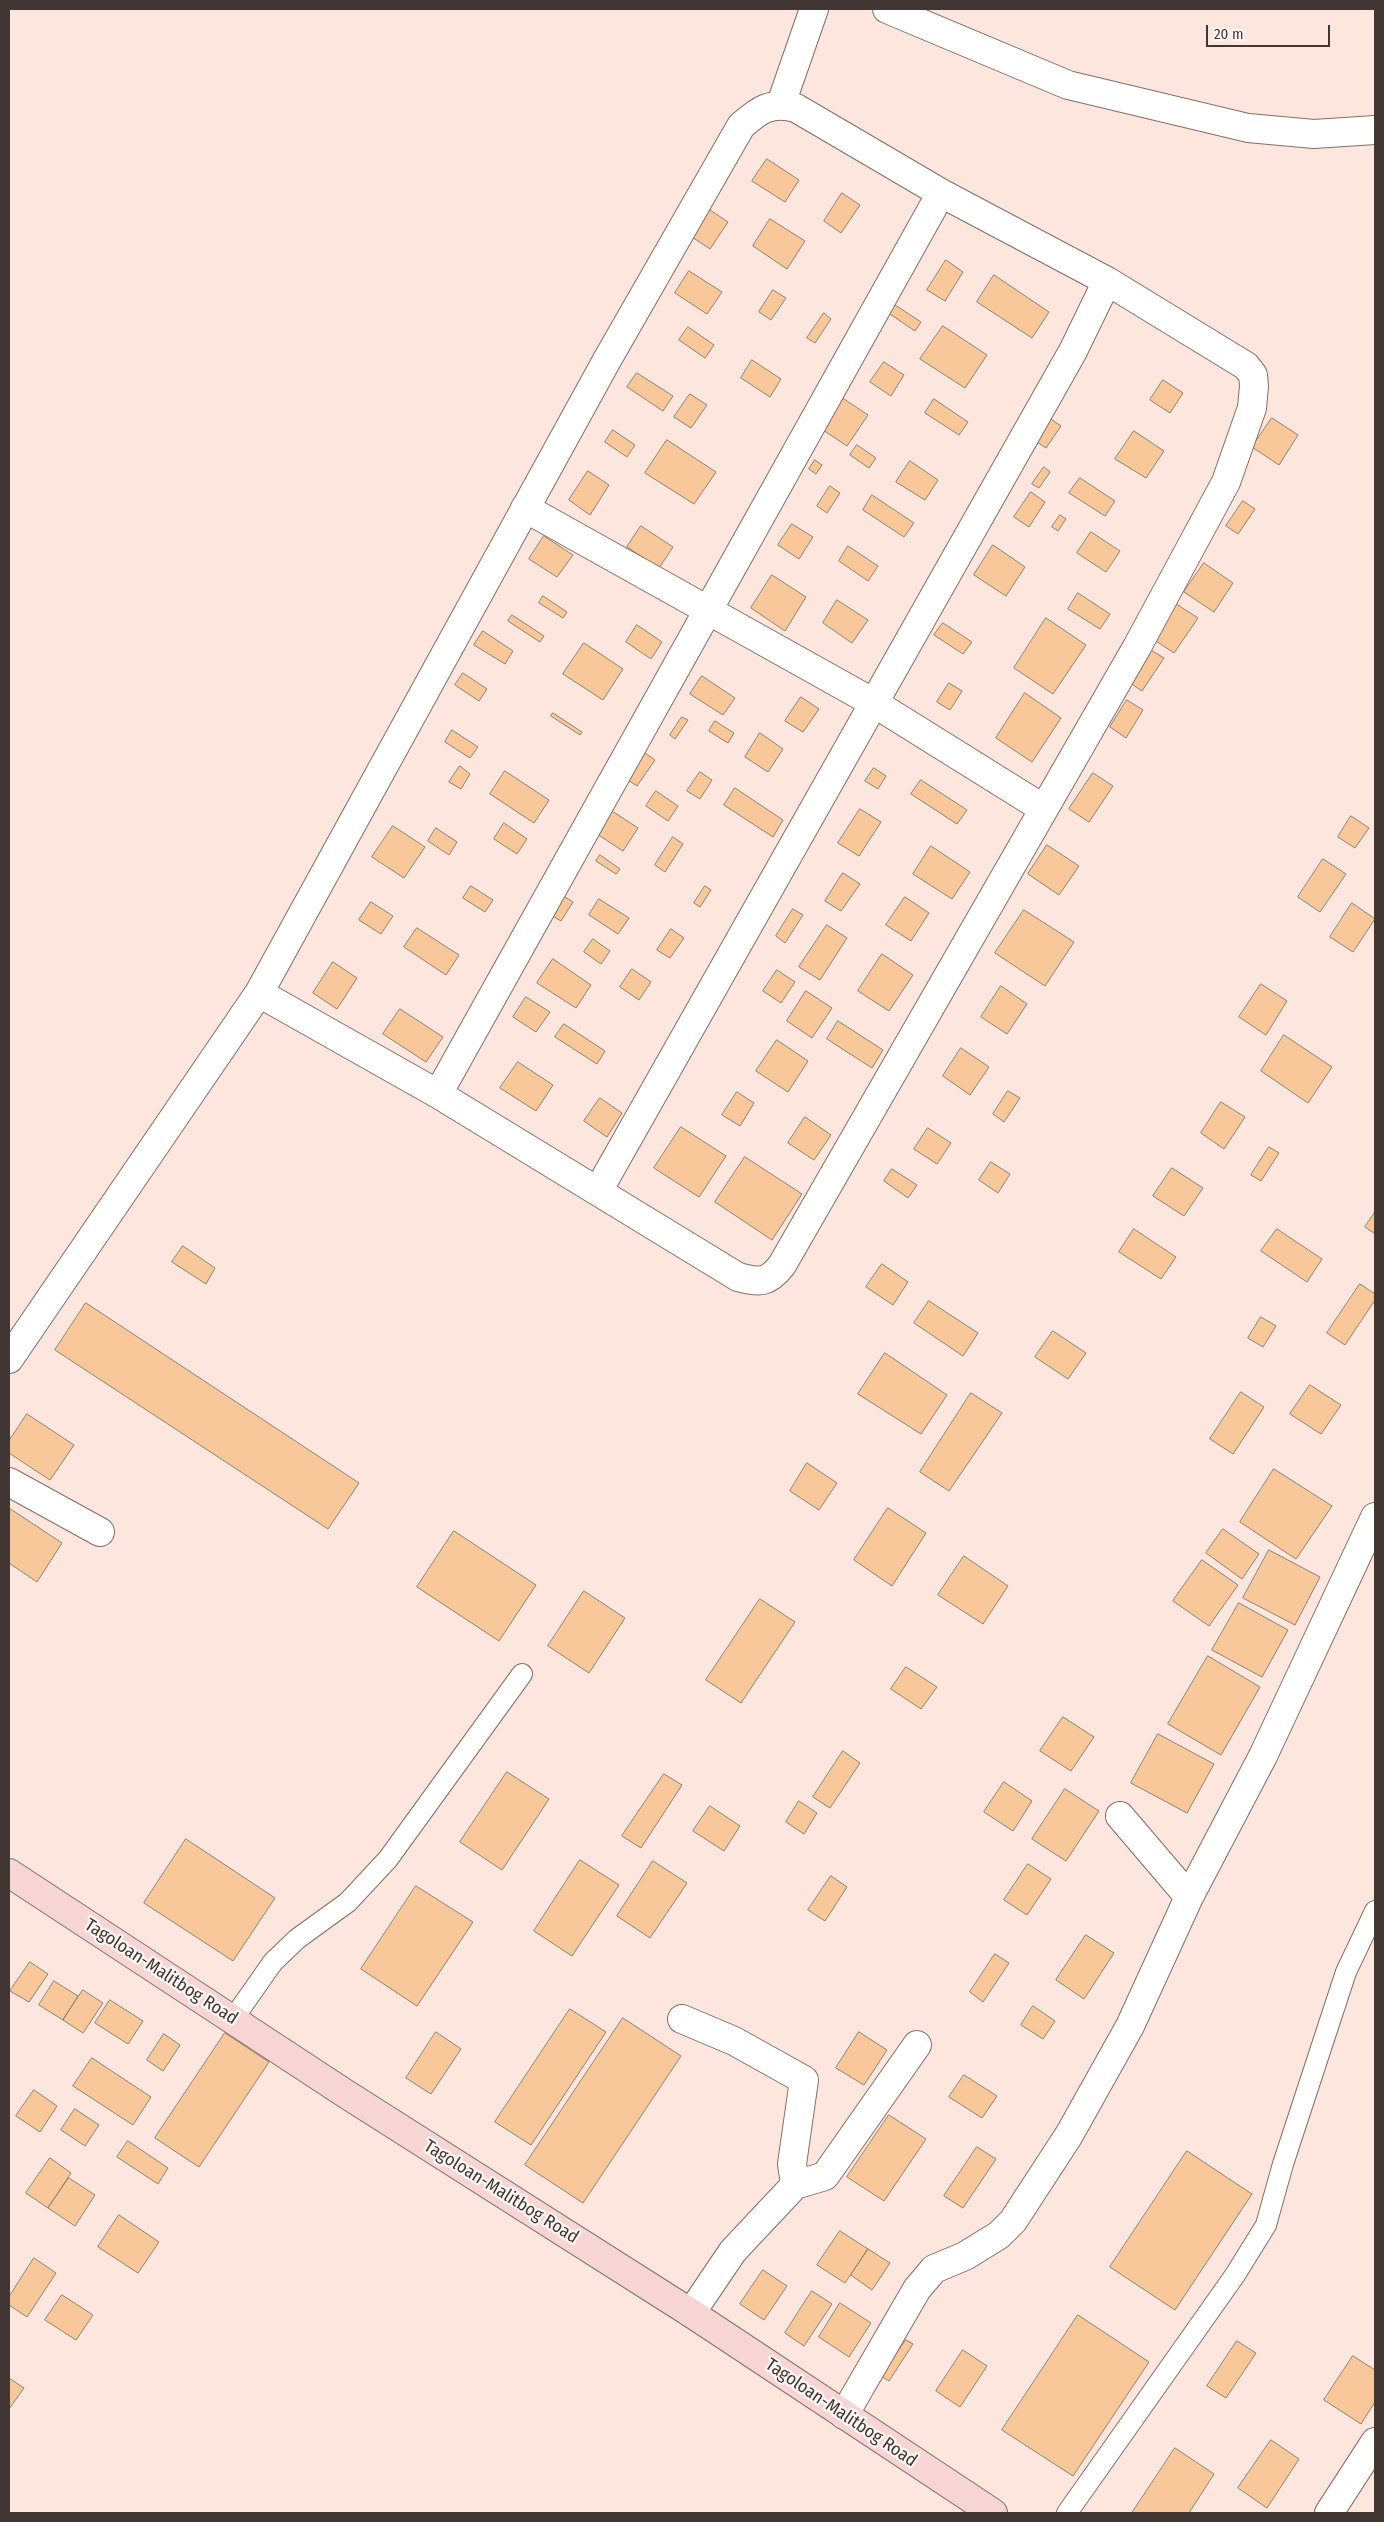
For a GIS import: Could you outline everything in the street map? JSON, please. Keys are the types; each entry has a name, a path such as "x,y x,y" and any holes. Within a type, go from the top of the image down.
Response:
{"main road":[{"name":"Tagoloan-Malitbog Road","path":"9,1873 346,2094 691,2313 993,2513"}],"street":[{"path":"781,104 814,9"},
{"path":"887,9 1068,85 1248,128 1314,134 1375,130"},
{"path":"9,1359 258,993 525,508 741,126 756,112 781,104 796,108 941,192 1107,281 1246,366 1253,376 1253,401 1226,482 1137,647 782,1265 773,1277 762,1281 738,1276 438,1094 258,993"},
{"path":"438,1094 941,192"},
{"path":"598,1191 1073,350 1107,281"},
{"path":"525,508 874,703 1044,809"},
{"path":"9,1482 100,1532"},
{"path":"844,2416 906,2307 923,2282 934,2270 965,2256 985,2244 999,2235 1013,2221 1069,2135 1130,2026 1189,1897 1263,1756 1375,1517"},
{"path":"1120,1816 1189,1897"},
{"path":"682,2019 734,2041 804,2080 792,2164 795,2185"},
{"path":"691,2313 733,2251 795,2185 826,2176 916,2045"},
{"path":"1329,2513 1375,2442"}],"lane":[{"path":"233,2019 273,1962 297,1939 348,1902 388,1859 522,1674"},
{"path":"1067,2513 1235,2275 1266,2225 1283,2164 1346,1972 1375,1911"}],"building":[{"path":"767,159 799,180 785,202 752,181"},
{"path":"842,193 860,205 841,233 824,221"},
{"path":"710,210 728,222 710,249 692,237"},
{"path":"770,219 805,241 787,269 753,246"},
{"path":"946,260 963,272 945,301 927,290"},
{"path":"689,271 722,292 707,314 675,293"},
{"path":"994,275 1049,312 1032,338 977,302"},
{"path":"773,290 786,298 771,320 759,312"},
{"path":"889,301 921,322 915,331 884,310"},
{"path":"824,313 831,319 815,343 807,338"},
{"path":"943,326 987,355 965,388 920,359"},
{"path":"688,327 714,345 705,358 679,340"},
{"path":"752,360 781,379 770,397 741,378"},
{"path":"884,362 904,375 891,396 870,382"},
{"path":"637,373 673,396 663,411 627,387"},
{"path":"1163,380 1183,393 1170,413 1150,400"},
{"path":"690,394 707,405 691,428 674,417"},
{"path":"841,397 868,415 847,446 820,428"},
{"path":"934,399 968,422 959,435 925,413"},
{"path":"1045,415 1061,426 1046,448 1031,438"},
{"path":"1272,418 1298,435 1279,465 1252,447"},
{"path":"613,430 635,445 627,457 605,442"},
{"path":"1134,431 1164,451 1146,478 1115,459"},
{"path":"667,440 716,472 694,504 645,473"},
{"path":"857,445 876,458 869,468 850,455"},
{"path":"815,460 822,465 816,474 809,469"},
{"path":"910,461 938,480 925,500 896,482"},
{"path":"1044,467 1050,472 1039,488 1032,484"},
{"path":"588,471 609,485 590,515 569,500"},
{"path":"1080,478 1115,501 1105,516 1069,493"},
{"path":"830,486 840,493 827,513 817,506"},
{"path":"1031,492 1045,502 1029,527 1014,517"},
{"path":"872,495 914,523 904,537 863,510"},
{"path":"1243,501 1255,509 1238,534 1226,526"},
{"path":"1060,515 1066,519 1058,531 1052,527"},
{"path":"792,524 813,537 799,559 778,545"},
{"path":"641,526 673,547 659,568 627,547"},
{"path":"1091,532 1120,551 1106,572 1077,553"},
{"path":"544,536 573,555 557,577 529,559"},
{"path":"993,545 1025,567 1006,596 974,575"},
{"path":"848,546 878,566 868,581 839,561"},
{"path":"1204,563 1233,583 1214,612 1184,592"},
{"path":"772,575 806,597 785,631 751,608"},
{"path":"1078,593 1110,614 1100,629 1068,609"},
{"path":"543,596 567,612 563,618 539,603"},
{"path":"837,600 868,620 852,643 823,623"},
{"path":"1170,600 1198,618 1174,653 1147,635"},
{"path":"512,615 544,636 540,642 508,621"},
{"path":"1046,618 1086,645 1053,694 1014,668"},
{"path":"943,623 972,642 963,654 934,635"},
{"path":"637,625 662,642 651,659 626,642"},
{"path":"483,631 513,651 505,664 474,645"},
{"path":"584,643 623,669 603,700 563,674"},
{"path":"1144,646 1164,658 1142,691 1123,678"},
{"path":"463,673 487,689 479,701 455,685"},
{"path":"702,676 735,698 723,715 690,694"},
{"path":"949,683 962,691 950,710 937,702"},
{"path":"1025,693 1061,718 1032,762 996,738"},
{"path":"801,697 819,709 803,732 785,721"},
{"path":"1127,700 1143,710 1126,738 1110,727"},
{"path":"553,713 582,732 580,735 551,716"},
{"path":"682,717 688,720 675,739 670,735"},
{"path":"715,721 734,733 728,743 709,731"},
{"path":"452,730 478,747 470,758 445,742"},
{"path":"760,733 783,749 768,772 745,757"},
{"path":"645,753 655,760 637,786 628,780"},
{"path":"460,766 470,774 461,789 449,782"},
{"path":"874,768 886,776 878,789 865,781"},
{"path":"505,771 549,800 534,823 490,794"},
{"path":"700,772 712,780 700,799 687,791"},
{"path":"1093,773 1113,786 1089,822 1069,809"},
{"path":"921,780 967,810 957,824 911,794"},
{"path":"735,788 783,820 773,837 724,805"},
{"path":"656,791 678,806 668,821 646,806"},
{"path":"860,809 881,822 859,856 838,843"},
{"path":"612,811 638,828 623,851 597,834"},
{"path":"1351,816 1369,828 1355,848 1338,837"},
{"path":"504,823 527,839 517,854 494,839"},
{"path":"393,826 425,847 404,878 372,857"},
{"path":"436,828 457,842 449,855 428,841"},
{"path":"673,837 683,844 665,872 655,865"},
{"path":"1047,845 1079,866 1059,895 1028,874"},
{"path":"931,846 970,872 952,899 913,874"},
{"path":"600,855 620,869 616,874 596,861"},
{"path":"1323,859 1346,874 1320,912 1298,897"},
{"path":"843,873 860,884 841,911 825,901"},
{"path":"471,886 493,900 485,912 463,898"},
{"path":"705,886 711,890 700,907 694,903"},
{"path":"562,895 573,902 561,921 549,914"},
{"path":"905,897 929,913 911,941 886,925"},
{"path":"599,899 629,918 618,934 589,915"},
{"path":"371,902 393,916 381,934 359,920"},
{"path":"1352,903 1375,919 1353,952 1330,937"},
{"path":"793,909 803,915 785,943 776,936"},
{"path":"1024,910 1074,942 1045,986 995,953"},
{"path":"827,925 847,938 820,980 799,967"},
{"path":"417,928 459,955 446,975 404,947"},
{"path":"671,929 684,938 670,958 657,950"},
{"path":"593,939 610,951 601,964 584,952"},
{"path":"882,954 913,975 889,1011 858,991"},
{"path":"553,959 591,985 576,1008 537,983"},
{"path":"333,962 357,978 337,1009 313,993"},
{"path":"632,969 651,982 639,1000 620,987"},
{"path":"777,970 795,982 781,1003 763,991"},
{"path":"1261,984 1287,1001 1266,1035 1239,1017"},
{"path":"1001,986 1027,1004 1007,1034 981,1017"},
{"path":"806,991 832,1008 812,1038 787,1021"},
{"path":"526,997 550,1012 536,1032 513,1017"},
{"path":"400,1009 443,1037 426,1062 383,1034"},
{"path":"838,1021 883,1050 872,1068 827,1039"},
{"path":"564,1024 605,1051 597,1064 555,1037"},
{"path":"1284,1035 1332,1067 1308,1103 1261,1071"},
{"path":"777,1040 808,1061 788,1092 756,1071"},
{"path":"961,1048 989,1067 970,1095 943,1076"},
{"path":"518,1062 553,1085 536,1111 500,1088"},
{"path":"1008,1091 1020,1098 1004,1122 993,1114"},
{"path":"737,1092 754,1103 740,1126 722,1115"},
{"path":"600,1098 622,1113 607,1137 584,1121"},
{"path":"1221,1102 1245,1117 1224,1149 1201,1133"},
{"path":"805,1117 831,1135 814,1160 788,1143"},
{"path":"681,1127 726,1156 699,1197 654,1168"},
{"path":"928,1128 951,1143 937,1164 914,1149"},
{"path":"1269,1147 1279,1153 1261,1181 1251,1175"},
{"path":"745,1157 802,1194 772,1240 715,1202"},
{"path":"991,1162 1010,1174 998,1193 979,1180"},
{"path":"1172,1168 1203,1188 1184,1216 1153,1196"},
{"path":"892,1169 917,1185 908,1198 884,1181"},
{"path":"1375,1212 1375,1234 1365,1227"},
{"path":"1134,1229 1176,1257 1161,1279 1119,1252"},
{"path":"1277,1229 1322,1259 1307,1282 1261,1251"},
{"path":"183,1246 215,1268 206,1284 172,1262"},
{"path":"882,1264 908,1282 893,1305 866,1287"},
{"path":"1360,1284 1375,1294 1375,1300 1345,1345 1327,1333"},
{"path":"929,1301 978,1333 963,1356 914,1323"},
{"path":"86,1303 359,1483 328,1529 55,1350"},
{"path":"1261,1317 1276,1326 1263,1347 1248,1338"},
{"path":"1053,1331 1086,1353 1068,1379 1035,1357"},
{"path":"885,1353 947,1395 921,1434 858,1394"},
{"path":"1310,1385 1341,1405 1321,1434 1290,1414"},
{"path":"1241,1392 1264,1407 1233,1454 1210,1439"},
{"path":"971,1393 1002,1413 949,1491 920,1472"},
{"path":"27,1414 74,1445 50,1480 9,1453 9,1441"},
{"path":"807,1463 837,1483 819,1510 790,1491"},
{"path":"1274,1469 1332,1506 1296,1559 1240,1522"},
{"path":"9,1508 62,1543 37,1582 9,1563"},
{"path":"888,1508 926,1533 892,1586 854,1560"},
{"path":"1223,1529 1259,1554 1242,1579 1206,1553"},
{"path":"454,1531 536,1585 499,1641 417,1587"},
{"path":"1269,1550 1320,1577 1295,1625 1243,1598"},
{"path":"964,1556 1008,1586 983,1624 938,1595"},
{"path":"1202,1560 1238,1585 1209,1626 1173,1601"},
{"path":"584,1591 625,1618 589,1673 548,1646"},
{"path":"760,1599 795,1622 741,1703 706,1680"},
{"path":"1239,1603 1288,1630 1262,1677 1212,1650"},
{"path":"1208,1656 1260,1687 1221,1755 1168,1724"},
{"path":"906,1667 937,1687 921,1709 891,1689"},
{"path":"1063,1717 1094,1737 1071,1771 1040,1751"},
{"path":"1158,1734 1214,1764 1187,1813 1131,1783"},
{"path":"843,1751 860,1763 830,1808 813,1797"},
{"path":"507,1772 549,1799 502,1870 460,1842"},
{"path":"664,1774 682,1785 641,1848 622,1836"},
{"path":"1004,1782 1032,1801 1013,1831 984,1812"},
{"path":"1065,1789 1099,1811 1066,1861 1032,1839"},
{"path":"799,1801 817,1813 804,1834 786,1822"},
{"path":"710,1806 740,1826 724,1851 693,1831"},
{"path":"186,1839 275,1898 233,1961 144,1903"},
{"path":"580,1860 619,1885 572,1956 534,1931"},
{"path":"653,1861 687,1883 650,1938 617,1916"},
{"path":"1028,1864 1051,1879 1027,1915 1004,1900"},
{"path":"831,1876 847,1887 825,1921 808,1910"},
{"path":"416,1886 473,1922 417,2006 361,1969"},
{"path":"1086,1935 1114,1953 1084,1999 1056,1980"},
{"path":"995,1954 1009,1963 983,2002 970,1992"},
{"path":"30,1962 48,1974 29,2002 10,1991"},
{"path":"54,1981 78,1996 63,2020 39,2005"},
{"path":"83,1990 103,2003 83,2033 63,2020"},
{"path":"110,2000 143,2021 128,2044 95,2023"},
{"path":"1033,2006 1055,2021 1043,2039 1021,2025"},
{"path":"570,2009 606,2032 531,2145 495,2122"},
{"path":"623,2018 681,2056 583,2203 525,2165"},
{"path":"436,2032 461,2049 431,2094 406,2078"},
{"path":"859,2032 887,2050 864,2085 836,2068"},
{"path":"225,2033 269,2062 199,2167 155,2138"},
{"path":"164,2034 180,2045 163,2071 147,2060"},
{"path":"92,2058 151,2097 133,2125 73,2086"},
{"path":"964,2075 997,2096 982,2118 949,2097"},
{"path":"34,2090 57,2106 40,2132 16,2116"},
{"path":"75,2109 99,2125 85,2146 61,2130"},
{"path":"889,2115 926,2139 884,2201 847,2177"},
{"path":"128,2141 168,2168 158,2184 117,2157"},
{"path":"977,2147 996,2159 963,2208 944,2196"},
{"path":"1187,2151 1252,2194 1175,2310 1110,2267"},
{"path":"50,2158 71,2173 48,2208 26,2193"},
{"path":"69,2178 95,2195 75,2226 48,2208"},
{"path":"119,2215 159,2242 138,2273 98,2247"},
{"path":"840,2231 868,2249 845,2283 817,2265"},
{"path":"868,2249 890,2263 872,2290 851,2275"},
{"path":"34,2258 56,2273 27,2317 9,2305 9,2297"},
{"path":"763,2270 787,2286 764,2320 740,2304"},
{"path":"812,2291 832,2304 804,2346 785,2333"},
{"path":"62,2295 93,2315 76,2340 45,2320"},
{"path":"840,2303 871,2323 849,2357 819,2337"},
{"path":"1078,2315 1149,2362 1073,2476 1002,2430"},
{"path":"906,2340 913,2344 889,2381 881,2376"},
{"path":"1237,2341 1256,2353 1226,2398 1207,2386"},
{"path":"963,2350 987,2366 960,2407 936,2391"},
{"path":"1353,2356 1375,2370 1375,2402 1361,2424 1324,2400"},
{"path":"9,2378 24,2388 9,2409"},
{"path":"1271,2440 1299,2459 1267,2508 1238,2488"},
{"path":"1175,2448 1214,2474 1189,2513 1132,2513"}]}
